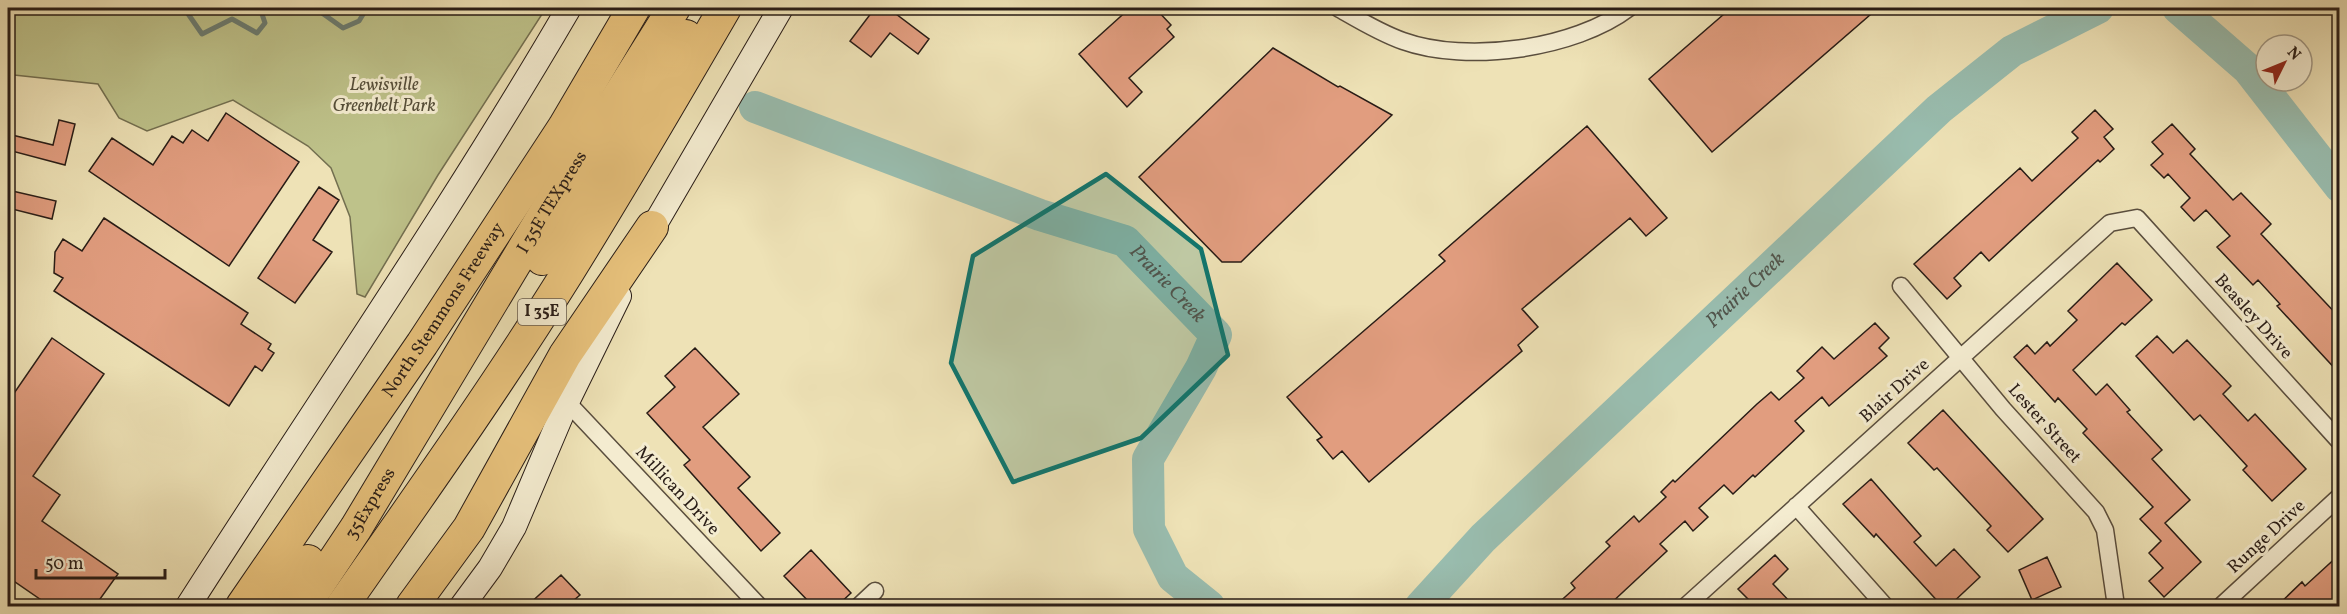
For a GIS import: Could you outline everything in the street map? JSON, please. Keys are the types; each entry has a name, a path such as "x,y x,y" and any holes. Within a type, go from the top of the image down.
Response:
{"highway":[{"name":"North Stemmons Freeway","path":"242,606 422,345 564,127 634,8"},
{"name":"I 35E TEXpress","path":"435,400 548,210 674,8"},
{"path":"435,400 511,307 683,40 714,8"},
{"name":"I 35E","path":"342,606 445,460 567,274 725,8"},
{"path":"412,606 469,528 565,355 652,227"},
{"path":"277,606 405,410 422,345"},
{"name":"35Express","path":"304,606 356,528 435,400"}],"main road":[{"path":"188,606 352,355 525,82 569,8"},
{"path":"462,606 490,568 514,527 567,402 652,227 781,8"}],"street":[{"path":"1338,8 1377,30 1405,42 1435,49 1477,52 1533,46 1580,33 1615,18 1629,8"},
{"name":"Blair Drive","path":"1686,606 2110,223 2137,218"},
{"name":"Beasley Drive","path":"2137,218 2340,442"},
{"name":"Lester Street","path":"1901,286 1961,359 2096,512 2105,530 2116,606"},
{"name":"Millican Drive","path":"567,402 759,606"},
{"name":"Runge Drive","path":"2221,606 2340,496"},
{"path":"1796,507 1885,606"},
{"path":"859,606 875,591"}],"highlighted area":[{"path":"1106,174 1201,249 1228,355 1141,438 1013,482 951,363 973,256"}],"green space":[{"name":"Lewisville Greenbelt Park","path":"8,8 546,8 438,175 365,297 357,294 350,217 331,168 308,146 233,100 147,131 119,118 98,84 14,75 8,72"}],"building":[{"path":"875,8 888,8 929,39 918,54 890,33 871,57 850,41"},
{"path":"1130,8 1155,8 1171,25 1167,29 1174,37 1129,78 1142,92 1127,107 1079,54"},
{"path":"1731,8 1878,8 1712,152 1649,79"},
{"path":"1273,48 1338,87 1340,86 1392,115 1241,262 1222,262 1139,177"},
{"path":"2095,110 2113,129 2104,137 2114,149 2100,162 2098,160 1989,261 1981,252 1954,278 1961,286 1947,299 1914,264 2020,168 2032,181 2078,138 2072,132"},
{"path":"226,113 299,162 229,266 89,171 112,138 153,165 172,136 183,143 192,130 208,141"},
{"path":"59,120 75,124 65,165 8,150 8,134 53,145"},
{"path":"2172,124 2195,149 2190,154 2233,200 2241,193 2271,224 2261,234 2340,318 2340,374 2277,306 2280,304 2258,280 2253,285 2217,247 2230,236 2206,210 2194,221 2181,207 2190,198 2168,174 2164,178 2151,165 2163,154 2152,142"},
{"path":"1587,126 1667,218 1646,236 1630,218 1522,309 1538,327 1518,345 1522,351 1369,482 1342,451 1333,459 1317,440 1322,437 1287,397 1445,261 1439,255"},
{"path":"319,187 339,200 313,240 332,252 295,303 258,278"},
{"path":"8,190 56,201 52,219 8,208"},
{"path":"104,218 248,313 241,324 271,344 268,349 274,353 262,371 255,366 229,406 54,291 63,278 54,273 55,252 63,239 82,251"},
{"path":"2117,263 2152,300 2125,325 2122,323 2073,370 2096,395 2107,384 2130,410 2127,412 2162,450 2152,459 2190,500 2165,523 2201,562 2164,597 2149,581 2163,568 2149,553 2161,541 2140,519 2153,507 2083,433 2087,429 2058,398 2055,402 2014,357 2027,345 2035,354 2047,342 2050,346 2077,320 2068,311"},
{"path":"1875,323 1889,338 1879,348 1887,356 1829,406 1822,397 1795,421 1804,431 1755,477 1753,475 1733,494 1724,485 1699,508 1708,517 1693,531 1685,521 1660,544 1667,551 1608,606 1555,606 1575,588 1571,583 1610,546 1606,542 1634,516 1639,522 1666,497 1661,492 1673,480 1675,482 1757,404 1771,392 1779,400 1804,378 1797,371 1822,347 1834,359"},
{"path":"2157,336 2173,353 2187,340 2231,386 2223,394 2248,421 2255,414 2306,469 2272,501 2243,470 2247,466 2200,415 2194,420 2136,356"},
{"path":"52,338 104,374 33,476 60,495 42,521 118,574 95,606 50,606 8,577 8,402"},
{"path":"695,348 739,394 703,427 750,477 738,488 780,533 761,551 684,465 690,460 647,413 675,387 665,376"},
{"path":"1943,410 2043,519 2008,552 1987,530 1991,526 1937,468 1934,470 1908,443"},
{"path":"1871,479 1921,536 1914,542 1936,566 1954,549 1980,577 1949,606 1942,606 1876,534 1874,537 1843,504"},
{"path":"811,550 851,593 837,606 813,606 784,576"},
{"path":"2340,554 2340,606 2277,606 2302,582 2305,586"},
{"path":"1775,555 1788,569 1773,584 1794,606 1755,606 1738,589"},
{"path":"2047,557 2061,587 2032,600 2019,570"},
{"path":"561,575 580,595 567,606 527,606"}],"waterway":[{"path":"135,8 140,8"},
{"path":"184,8 202,34 232,19 257,33 265,23 260,8"},
{"path":"315,8 343,28 359,21 367,8"},
{"name":"Prairie Creek","path":"1421,606 1483,538 1939,109 2012,51 2098,8"},
{"name":"Prairie Creek","path":"2178,8 2248,69 2340,187"},
{"name":"Prairie Creek","path":"755,107 1040,215 1125,241 1216,335 1201,368 1148,459 1149,529 1173,577 1209,606"}]}
